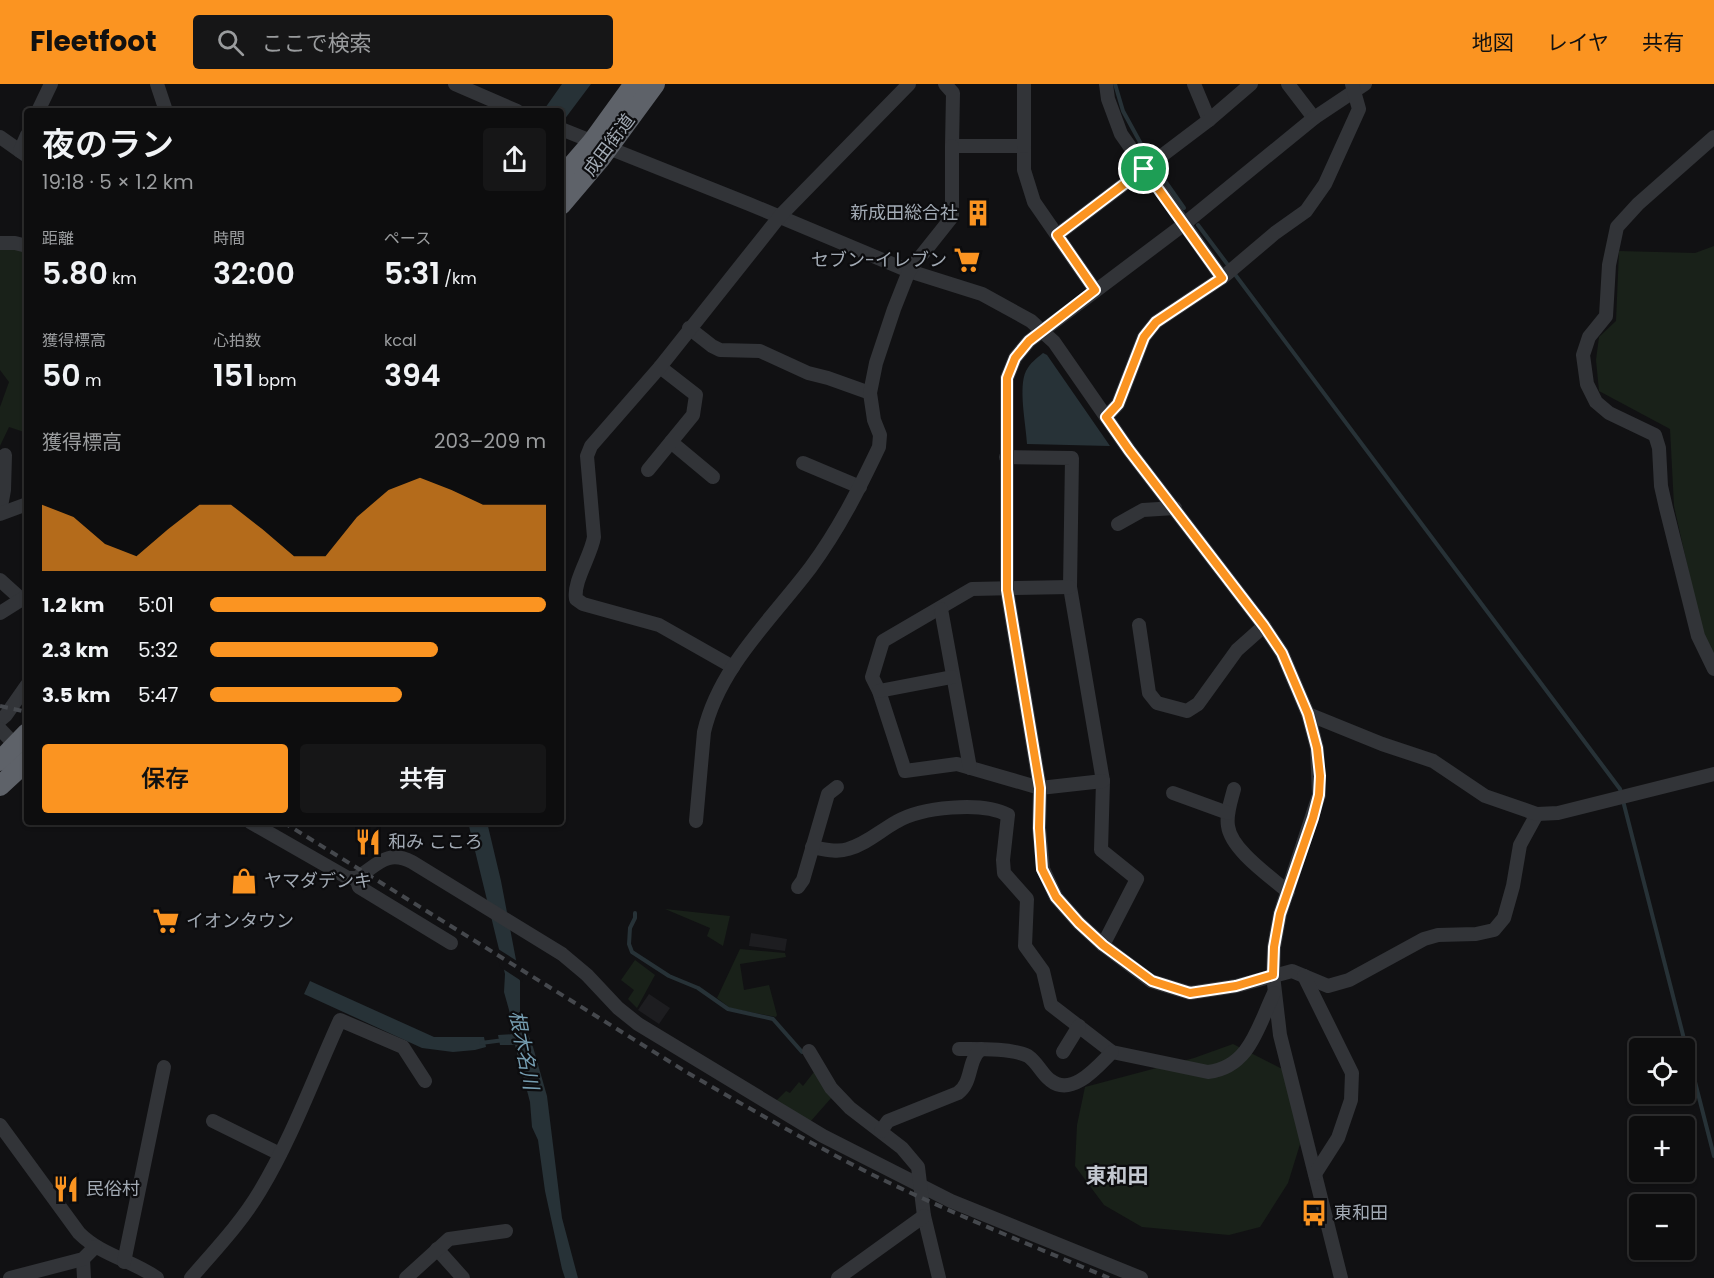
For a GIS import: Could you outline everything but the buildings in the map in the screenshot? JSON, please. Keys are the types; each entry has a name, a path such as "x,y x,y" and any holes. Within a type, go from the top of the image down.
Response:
{"highway":[{"name":"成田街道","path":"564,200 584,165 592,142 634,84"},
{"name":"成田街道","path":"592,142 655,84"},
{"name":"成田街道","path":"564,176 584,165"},
{"path":"0,761 23,745"},
{"path":"0,786 24,764"}],"street":[{"path":"39,108 51,84"},
{"path":"157,84 165,108"},
{"path":"455,84 510,108"},
{"path":"733,667 659,625 583,604 576,599 574,591 594,537 587,456 591,446 660,367 780,216 909,84"},
{"path":"696,821 706,721 725,679 811,568 839,527 880,442 870,393 876,363 909,271 952,217 953,93 945,84"},
{"path":"1024,84 1024,170 1034,202 1095,290"},
{"path":"1106,84 1108,99 1121,134 1183,225 1223,277"},
{"path":"1194,84 1209,120"},
{"path":"1057,235 1209,120 1251,84"},
{"path":"1288,84 1314,118"},
{"path":"1357,86 1314,118 1183,225 1029,341 1015,358 1007,378 1007,590 1040,788 1039,828 1042,869 1056,897 1079,923 1103,945 1152,981 1190,993 1236,986 1292,971 1328,986 1349,980 1424,939 1438,935 1476,934 1494,930 1503,918 1513,886 1520,845 1537,814"},
{"path":"1106,417 1118,404 1144,337 1156,322 1223,277 1275,233 1306,211 1325,184 1359,109 1357,86"},
{"path":"564,130 780,216 909,271 982,294 1031,321 1054,342 1129,450 1264,626 1282,653 1308,714 1317,748 1319,795 1280,914 1274,947 1273,975 1280,1035 1341,1278"},
{"path":"0,137 23,153"},
{"path":"1714,137 1638,204 1617,226 1609,265 1606,316 1589,337 1583,355 1587,384 1596,402 1609,413 1655,435 1659,448 1661,486 1698,636 1714,669"},
{"path":"952,146 1024,146"},
{"path":"0,243 24,245"},
{"path":"689,328 720,350 760,351 808,373 870,393"},
{"path":"648,470 693,415 696,395 660,367"},
{"path":"671,442 713,477"},
{"path":"5,455 4,490 0,513 24,505"},
{"path":"1006,457 1072,458 1070,587 1103,781 1101,850 1137,879 1103,945"},
{"path":"803,463 860,487"},
{"path":"1118,524 1143,510 1175,508"},
{"path":"0,580 24,598 0,613"},
{"path":"1070,587 972,589 883,641 872,677 879,691 905,771 957,764 1040,788 1103,781"},
{"path":"941,609 970,768"},
{"path":"1139,625 1149,693 1157,703 1187,711 1198,704 1237,650 1264,626"},
{"path":"879,691 952,677"},
{"path":"0,720 24,689"},
{"path":"1308,714 1382,744 1432,761 1485,796 1537,814 1558,813 1714,774"},
{"path":"0,729 23,745"},
{"path":"798,887 803,880 828,794 837,787"},
{"path":"1233,789 1228,813 1229,833 1237,845 1288,892"},
{"path":"1173,793 1228,813"},
{"path":"812,847 845,850 862,844 913,814 938,809 970,807 1008,815 1003,860 1004,873 1027,898 1025,946 1043,971 1051,1005 1112,1052 1208,1072 1219,1071 1232,1065 1248,1049 1274,993"},
{"path":"255,825 342,875 356,878"},
{"path":"356,878 376,862 393,857 412,862 531,933 573,962 611,1002 638,1024 813,1130 922,1186 1011,1227 1141,1278"},
{"path":"356,878 359,887 451,943"},
{"path":"1304,976 1352,1073 1351,1100 1339,1134 1315,1174"},
{"path":"191,1278 243,1216 259,1192 280,1154 340,1020 403,1047 425,1081"},
{"path":"1063,1052 1079,1026"},
{"path":"959,1050 981,1049 1021,1054 1030,1057 1050,1080 1066,1085 1089,1074 1112,1052"},
{"path":"881,1131 888,1121 958,1093 964,1088 973,1059 981,1049"},
{"path":"809,1051 831,1088 850,1108 902,1148 918,1167 924,1216 939,1278"},
{"path":"124,1262 164,1067"},
{"path":"213,1121 280,1154"},
{"path":"0,1125 79,1233 95,1247 157,1278"},
{"path":"838,1278 924,1216"},
{"path":"406,1278 449,1239 506,1231"},
{"path":"10,1278 83,1259 95,1247"},
{"path":"437,1250 463,1278"},
{"path":"83,1259 84,1278"}],"shaded area":[{"path":"0,246 24,251 24,432 9,427 0,446 0,407 9,382 0,370"},
{"path":"1714,246 1714,655 1702,632 1674,506 1670,429 1599,391 1596,360 1599,337 1616,321 1619,251 1695,253"},
{"path":"665,909 730,916 723,946 707,936 710,928"},
{"path":"751,933 787,939 785,951 749,946"},
{"path":"740,949 785,953 786,957 740,964 744,990 769,985 776,1017 730,1008 717,998"},
{"path":"635,960 655,975 637,1008 628,999 634,990 621,980"},
{"path":"649,994 670,1008 659,1024 638,1010"},
{"path":"1233,1044 1298,1077 1301,1141 1288,1183 1260,1227 1229,1235 1142,1227 1104,1205 1075,1166 1077,1125 1085,1087 1194,1058"},
{"path":"814,1072 832,1097 810,1122 776,1101 786,1091 790,1093 799,1082 803,1086"}],"water":[{"path":"562,84 591,84 564,120 564,108 545,108"},
{"path":"1043,353 1047,355 1110,446 1027,444 1023,396 1024,378 1026,371"},
{"name":"根木名川","path":"469,825 488,825 520,981 520,1014 533,1047 547,1096 562,1218 578,1278 565,1278 562,1269 545,1191 538,1140 532,1127 530,1102 515,1045 500,1045 498,1035 514,1034 504,992 505,974"},
{"path":"310,981 434,1037 484,1037 486,1047 453,1052 422,1048 304,994"}],"pier":[{"path":"495,947 520,963 523,982 500,967"}],"waterway":[{"path":"1115,84 1123,111 1146,153"},
{"path":"1158,171 1184,208"},
{"path":"1198,225 1620,789 1714,1156"},
{"path":"635,913 630,928 629,944 632,952 669,976 698,988 728,1009 773,1019 802,1052"},
{"name":"根木名川","path":"481,1043 504,1040"}],"railway":[{"path":"0,706 24,711"},
{"path":"288,825 688,1073 799,1136 927,1200 1109,1278"}],"place":[{"name":"新成田総合社","path":"978,213"},
{"name":"セブン-イレブン","path":"967,260"},
{"name":"和み こころ","path":"368,842"},
{"name":"ヤマダデンキ","path":"244,881"},
{"name":"イオンタウン","path":"166,921"},
{"name":"民俗村","path":"66,1189"},
{"name":"東和田","path":"1314,1213"}],"district":[{"name":"東和田","path":"1117,1176"}],"route":[{"path":"1144,169 1222,278 1156,322 1144,337 1118,404 1106,417 1282,653 1308,714 1317,748 1320,776 1319,795 1313,818 1280,914 1274,947 1273,975 1236,986 1190,993 1152,981 1103,945 1056,897 1042,869 1039,828 1040,788 1007,590 1007,378 1015,358 1029,341 1095,290 1057,235 1144,169"}]}
